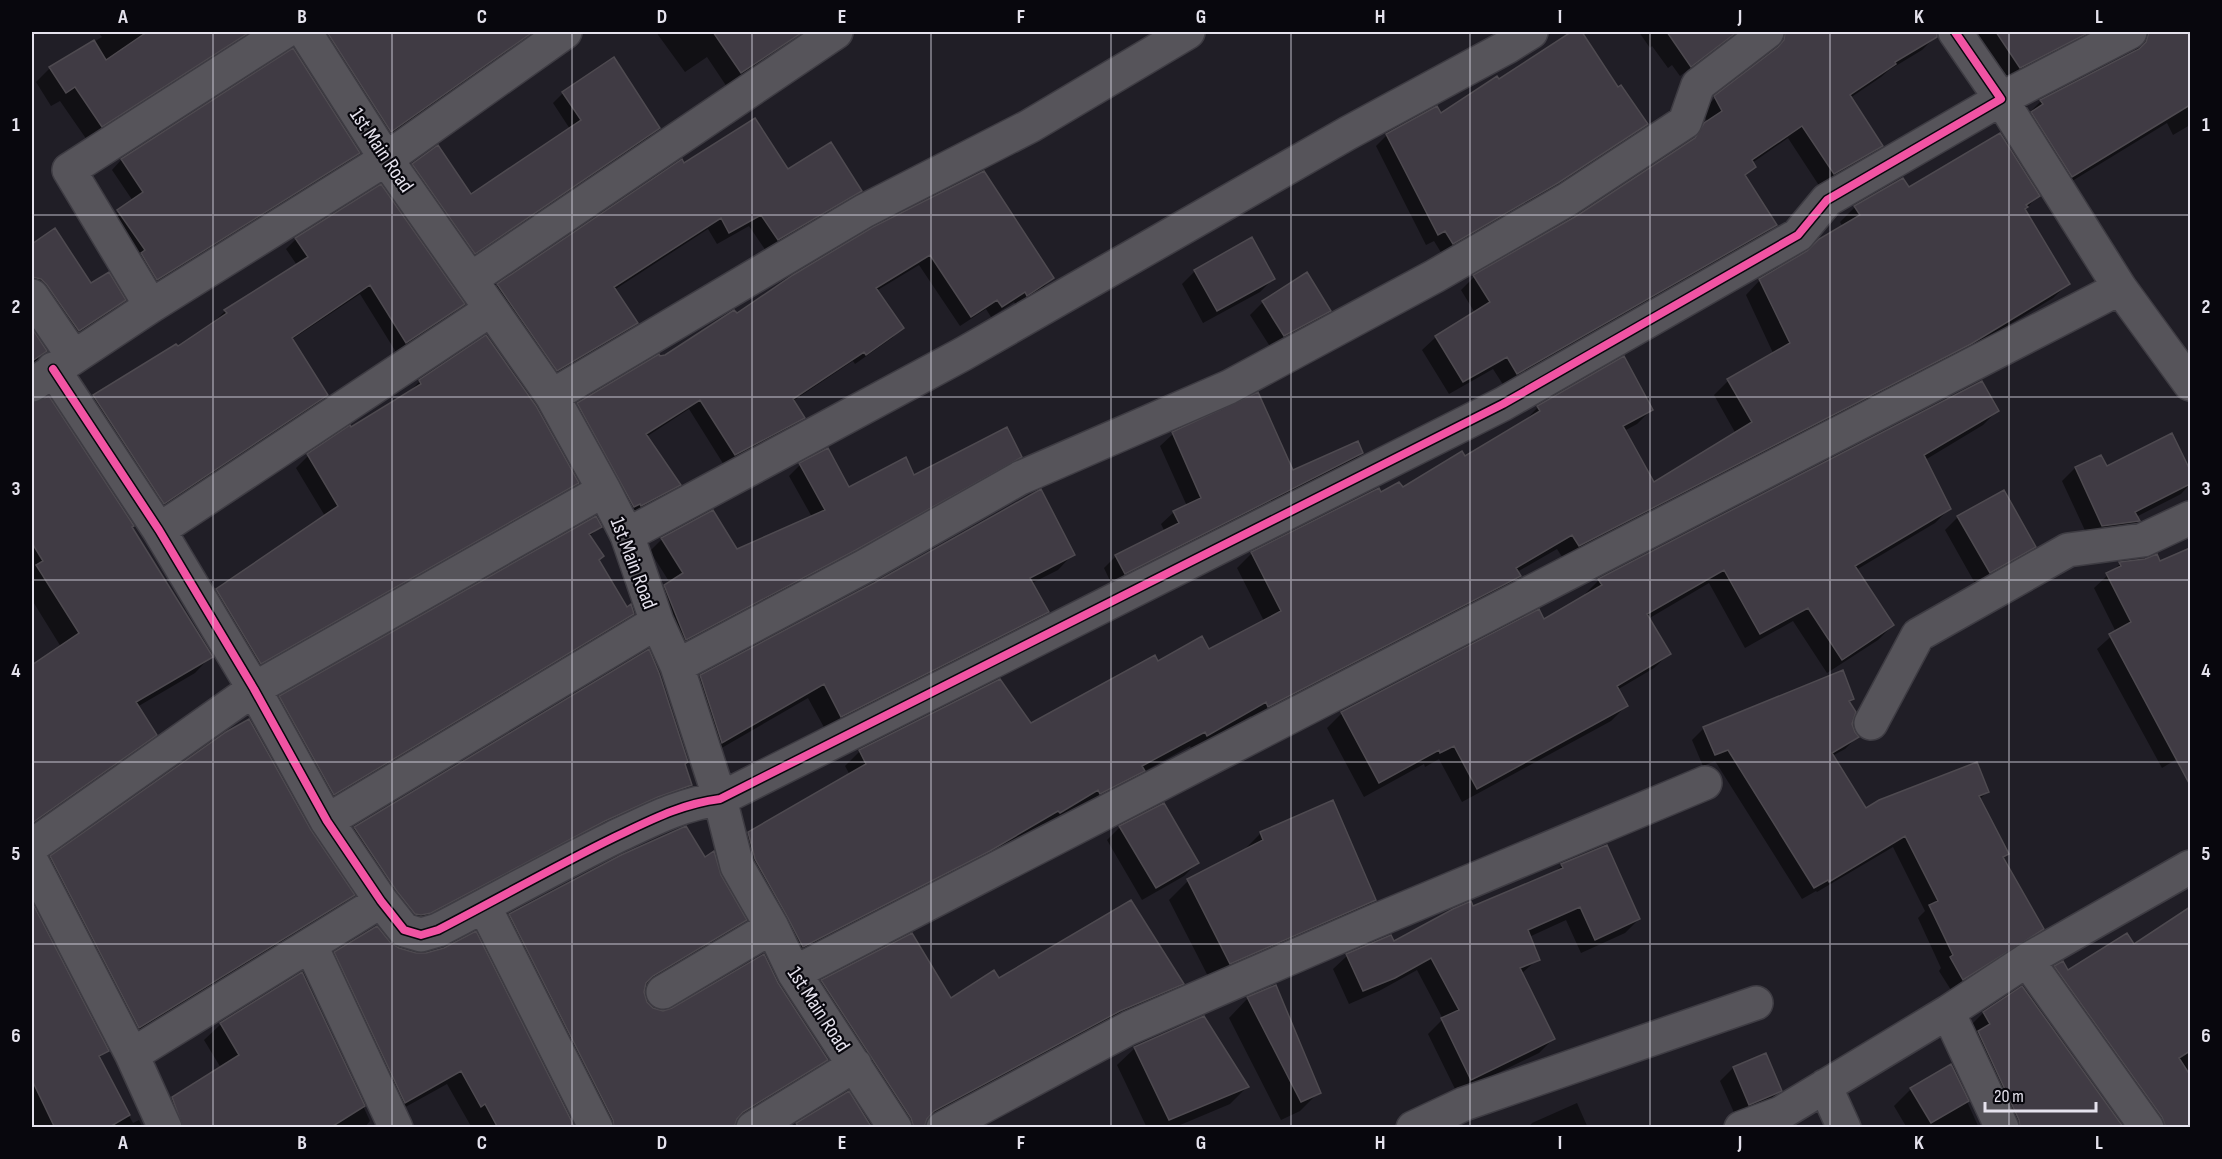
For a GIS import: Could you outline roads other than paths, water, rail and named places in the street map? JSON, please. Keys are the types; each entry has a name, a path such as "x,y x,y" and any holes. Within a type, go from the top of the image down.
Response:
{"street":[{"path":"151,306 69,170 284,32"},
{"name":"1st Main Road","path":"305,32 386,159 552,396 604,490 627,535 657,622 677,666 720,799 737,866 772,927 794,973 895,1128"},
{"path":"52,370 386,159 565,32"},
{"path":"471,279 836,32"},
{"path":"552,396 864,212 1029,126 1188,32"},
{"path":"627,535 963,354 1348,133 1531,32"},
{"path":"677,666 865,566 1020,478 1229,387 1435,276 1558,205 1685,122 1698,85 1767,32"},
{"path":"1955,32 2001,99 2120,288 2190,384"},
{"path":"32,296 52,370 159,530 254,689 327,821 381,901 404,930 422,935 438,930 589,850 675,809 698,802 720,799 1503,404 1798,235 1827,200 2001,99 2130,32"},
{"path":"794,973 2120,288"},
{"path":"159,530 490,309"},
{"path":"32,846 254,689 604,490"},
{"path":"1871,723 1918,635 2068,550 2143,540 2190,518"},
{"path":"327,821 657,622"},
{"path":"943,1128 1129,1028 1705,783"},
{"path":"32,862 132,1055 165,1128"},
{"path":"1741,1128 1781,1113 1948,1012 2027,960 2190,867"},
{"path":"132,1055 381,901"},
{"path":"484,906 596,1128"},
{"path":"663,992 772,927"},
{"path":"311,946 396,1128"},
{"path":"2027,960 2147,1128"},
{"path":"1413,1128 1464,1104 1756,1003"},
{"path":"1948,1012 2002,1128"},
{"path":"753,1128 855,1065"},
{"path":"1825,1086 1844,1128"}]}
